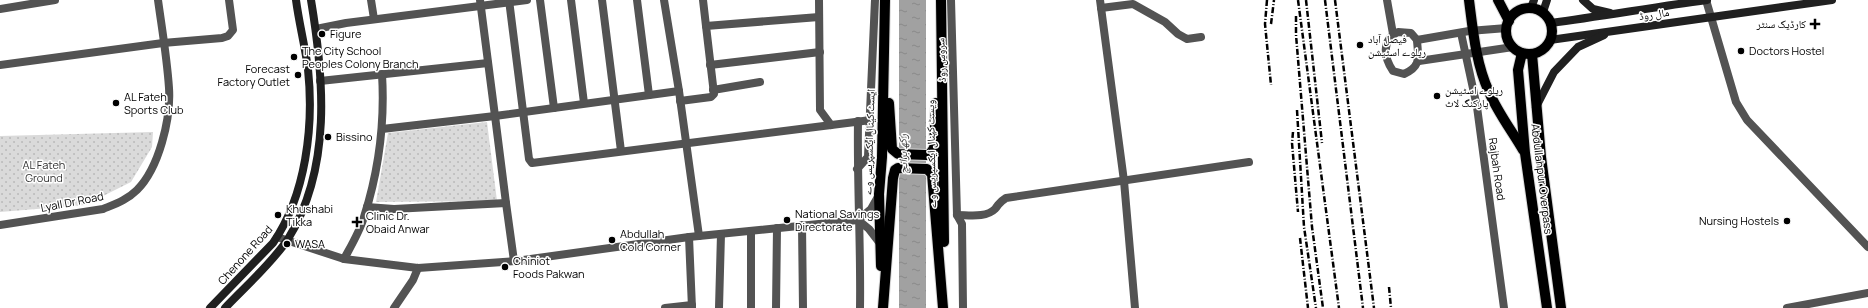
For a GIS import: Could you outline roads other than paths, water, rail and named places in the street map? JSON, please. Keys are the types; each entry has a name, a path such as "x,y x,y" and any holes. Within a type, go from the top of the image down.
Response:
{"main road":[{"name":"ایسٹ کینال ایکسپریس وے","path":"883,308 879,242 879,194 882,156 885,0"},
{"name":"ویسٹ کینال ایکسپریس وے","path":"940,0 944,308"},
{"name":"Rajbah Road","path":"1469,0 1474,31 1472,53 1489,94 1525,153"},
{"path":"1498,0 1508,25 1509,42 1522,51 1543,50 1552,34 1551,22 1543,12 1532,4 1518,11 1508,25"},
{"path":"884,28 891,145 892,149 898,154 927,155 930,154 934,148 940,31"},
{"name":"Abdullahpur Overpass","path":"1522,51 1536,107 1561,308"},
{"name":"Abdullahpur Overpass","path":"1522,51 1518,70 1525,153 1547,308"},
{"path":"883,308 892,178 895,170 898,168 927,169 932,174 934,181 944,308"}],"street":[{"path":"0,9 55,0"},
{"name":"Lyall Dr Road","path":"0,225 103,209 118,203 137,190 148,176 155,163 160,148 166,118 169,89 158,0"},
{"path":"0,65 163,43 222,38 228,36 233,30 229,0"},
{"name":"Chenone Road","path":"210,308 278,237 295,202 302,179 309,125 308,70 296,0"},
{"name":"Chenone Road","path":"225,308 255,277 287,240 309,195 315,173 321,119 316,29 311,0"},
{"path":"371,0 374,19"},
{"path":"316,29 480,3 527,0"},
{"path":"540,0 554,108"},
{"path":"571,0 584,103"},
{"path":"602,0 621,151"},
{"path":"637,0 650,95"},
{"path":"664,0 687,143 699,236"},
{"path":"680,101 713,96 703,0"},
{"path":"819,0 820,110 831,125"},
{"path":"857,169 868,157 871,120 875,0"},
{"name":"سروس روڈ","path":"951,0 958,215 962,224 963,308"},
{"path":"1387,0 1393,34 1386,46 1387,60 1393,71 1404,74 1414,68 1419,61 1417,40 1411,34 1403,32 1393,34"},
{"path":"1543,12 1547,0"},
{"path":"1583,0 1593,10 1617,14"},
{"path":"1706,0 1736,102 1747,120 1868,247"},
{"name":"مال روڈ","path":"1551,22 1617,14 1638,9 1706,0"},
{"name":"مال روڈ","path":"1550,40 1832,0"},
{"path":"510,1 529,159 532,163 871,120"},
{"path":"1135,308 1124,181 1101,4 1133,2 1165,22 1178,34 1187,39 1201,37"},
{"path":"480,3 514,261"},
{"path":"706,26 819,17"},
{"path":"1417,40 1508,25"},
{"path":"1536,107 1552,74 1578,46 1613,31"},
{"name":"Rajbah Road","path":"1461,33 1472,53 1478,113 1504,308"},
{"path":"1419,61 1472,53 1522,51"},
{"path":"710,65 820,52"},
{"path":"320,81 488,63"},
{"path":"344,259 364,218 381,146 384,102 382,74"},
{"path":"713,90 760,82"},
{"path":"382,129 495,116 679,91"},
{"path":"858,121 857,169 861,267 860,308"},
{"path":"958,215 985,215 1006,198 1249,162"},
{"path":"278,237 344,259 418,268 514,261 689,237 858,220 872,209 879,194"},
{"path":"367,207 394,209 506,203"},
{"path":"858,220 869,229 879,242"},
{"path":"802,225 802,308"},
{"path":"776,308 777,228"},
{"path":"751,231 751,308"},
{"path":"719,308 721,234"},
{"path":"665,308 692,307 689,237"},
{"path":"394,308 413,280 418,268"},
{"path":"1787,308 1868,293"}],"water":[{"name":"رکھ برانچ","path":"899,0 926,0 926,308 899,308"}],"railway":[{"path":"1267,0 1265,24 1271,85"},
{"path":"1271,24 1274,0"},
{"path":"1298,0 1339,308"},
{"path":"1306,0 1322,143"},
{"path":"1325,0 1363,308"},
{"path":"1335,0 1374,308"},
{"path":"1296,16 1296,35 1312,227 1323,308"},
{"path":"1297,110 1304,227 1316,308"},
{"path":"1293,132 1292,143 1298,212"},
{"path":"1300,238 1308,308"},
{"path":"1389,287 1391,308"}],"place":[{"name":"کارڈیک سنٹر","path":"1815,24"},
{"name":"Figure","path":"322,34"},
{"name":"فیصل آباد ریلوے اسٹیشن","path":"1360,45"},
{"name":"Doctors Hostel","path":"1741,51"},
{"name":"The City School Peoples Colony Branch","path":"294,57"},
{"name":"Forecast Factory Outlet","path":"298,75"},
{"name":"ریلوے اسٹیشن پارکنگ لاٹ","path":"1437,96"},
{"name":"AL Fateh Sports Club","path":"116,103"},
{"name":"Bissino","path":"328,137"},
{"name":"Khushabi Tikka","path":"278,215"},
{"name":"National Savings Directorate","path":"787,220"},
{"name":"Nursing Hostels","path":"1787,221"},
{"name":"Clinic Dr. Obaid Anwar","path":"357,222"},
{"name":"Abdullah Cold Corner","path":"612,240"},
{"name":"WASA","path":"287,244"},
{"name":"Chiniot Foods Pakwan","path":"505,267"}],"park label":[{"name":"AL Fateh Ground","path":"44,171"}]}
